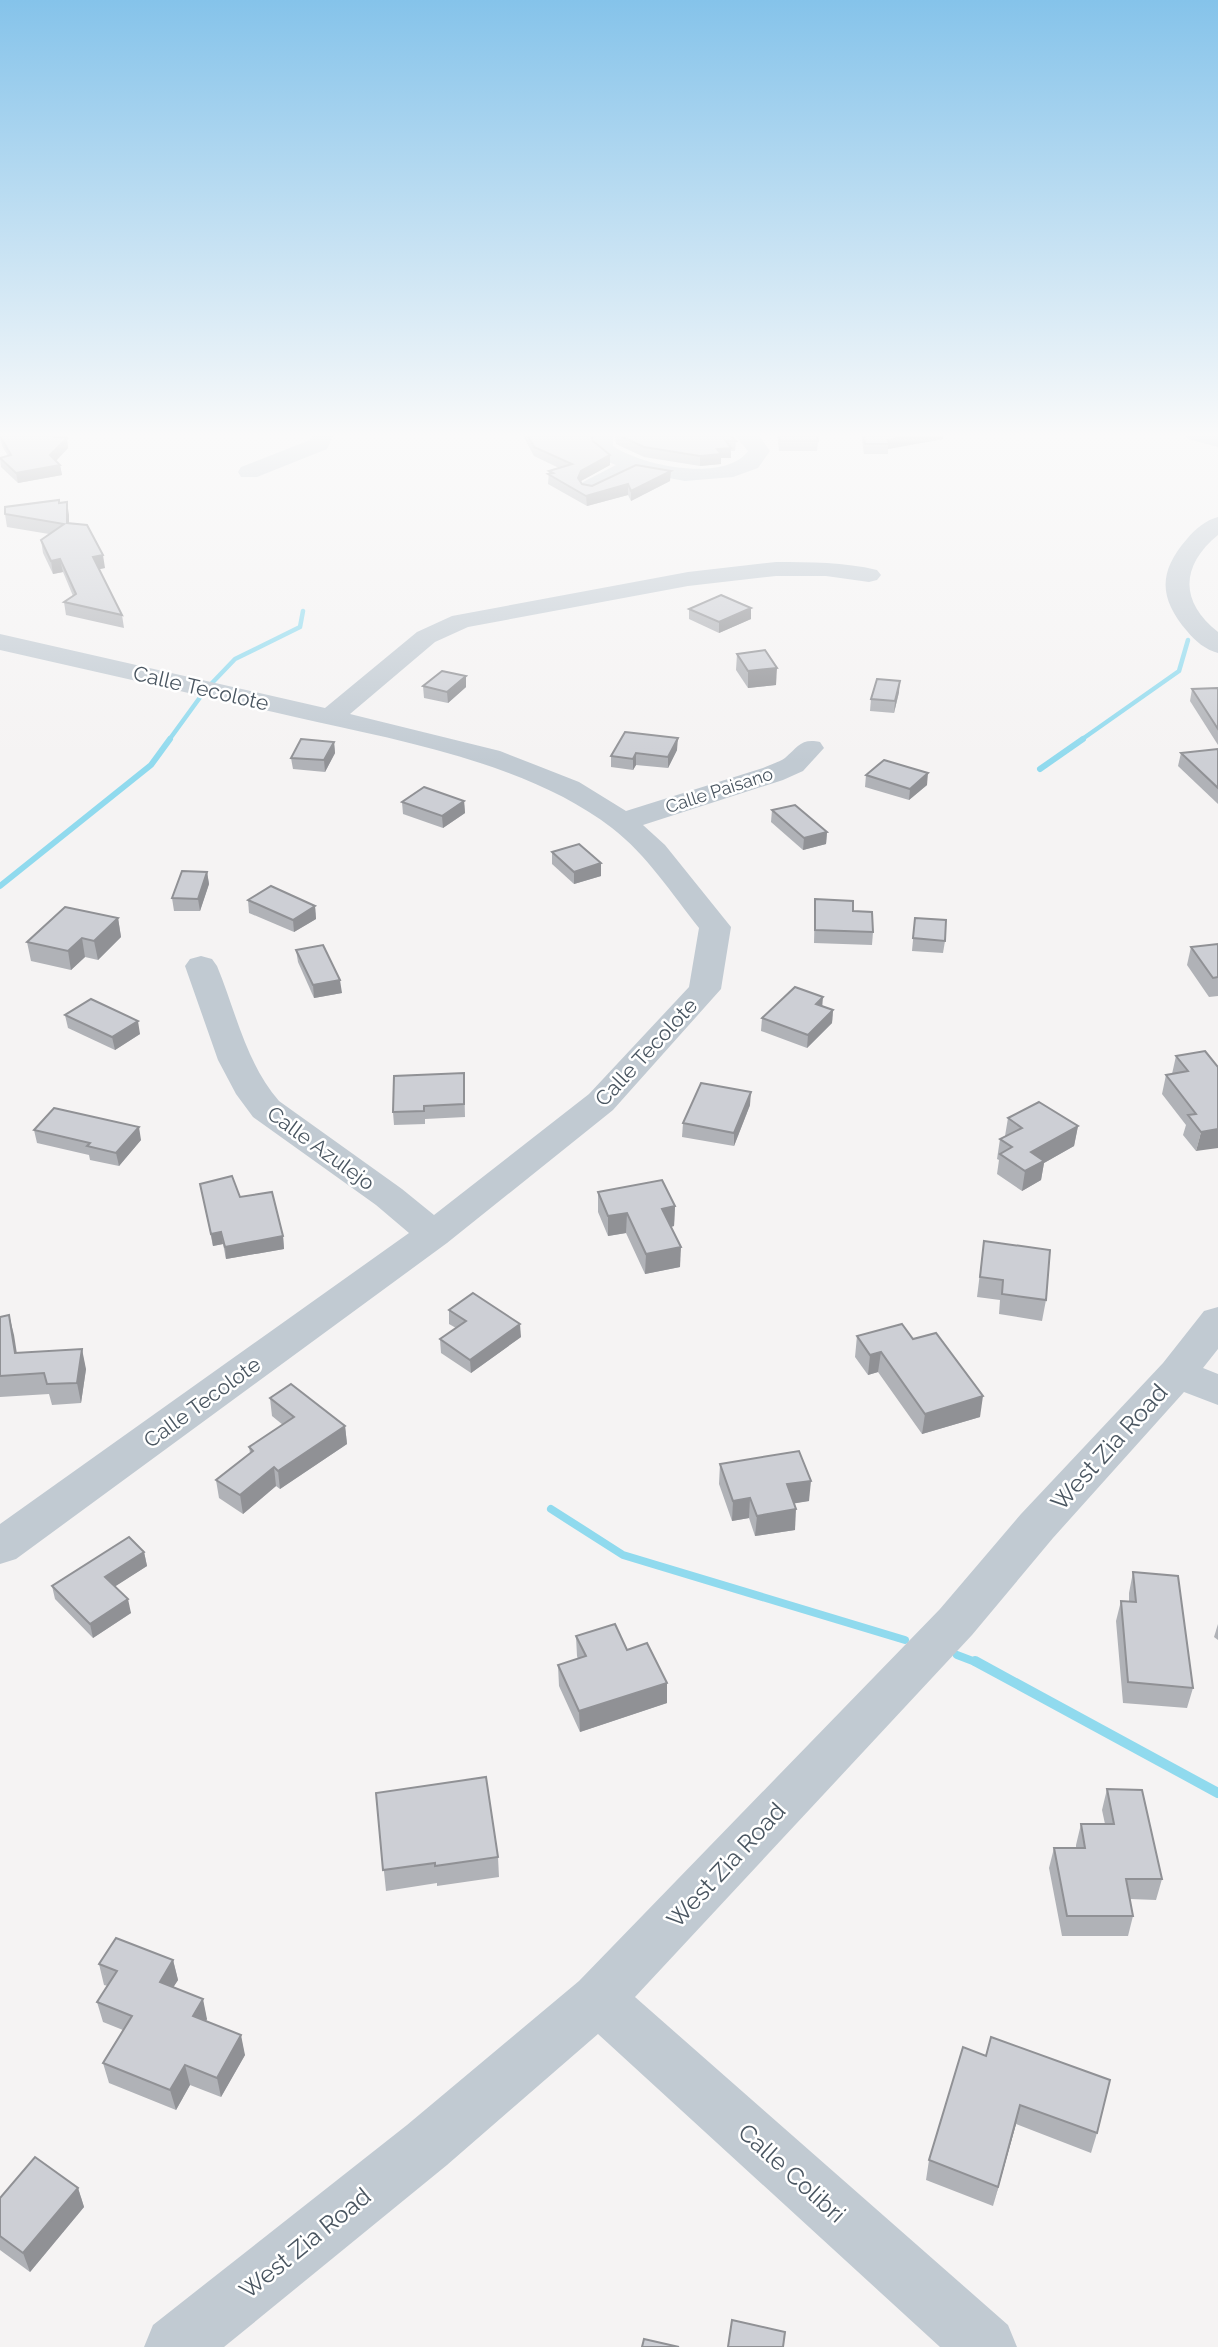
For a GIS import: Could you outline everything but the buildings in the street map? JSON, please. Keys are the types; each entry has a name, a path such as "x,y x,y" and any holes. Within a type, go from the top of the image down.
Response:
{"street":[{"path":"1198,544 1188,553 1177,573 1180,605 1186,616 1218,645"},
{"path":"330,717 426,638 461,621 688,579 776,569 827,569 869,575"},
{"name":"Calle Tecolote","path":"0,642 330,717 490,757 569,788 623,822 654,850 715,927 705,989 601,1102 435,1234 0,1547"},
{"name":"Calle Paisano","path":"623,822 773,774 793,765 810,748"},
{"name":"Calle Azulejo","path":"201,966 241,1076 252,1094 266,1110 435,1234"},
{"name":"West Zia Road","path":"174,2347 427,2145 598,2000 956,1622 1037,1526 1198,1381 1218,1321"},
{"name":"Calle Colibri","path":"598,2000 986,2347"}],"waterway":[{"path":"212,683 235,659 300,627 303,611"},
{"path":"1081,740 1179,671 1188,640"},
{"path":"169,740 201,696"},
{"path":"0,886 151,765 170,739"},
{"path":"1040,769 1083,739"},
{"path":"551,1509 623,1555 905,1640"},
{"path":"957,1655 978,1663"},
{"path":"975,1661 1218,1793"}]}
